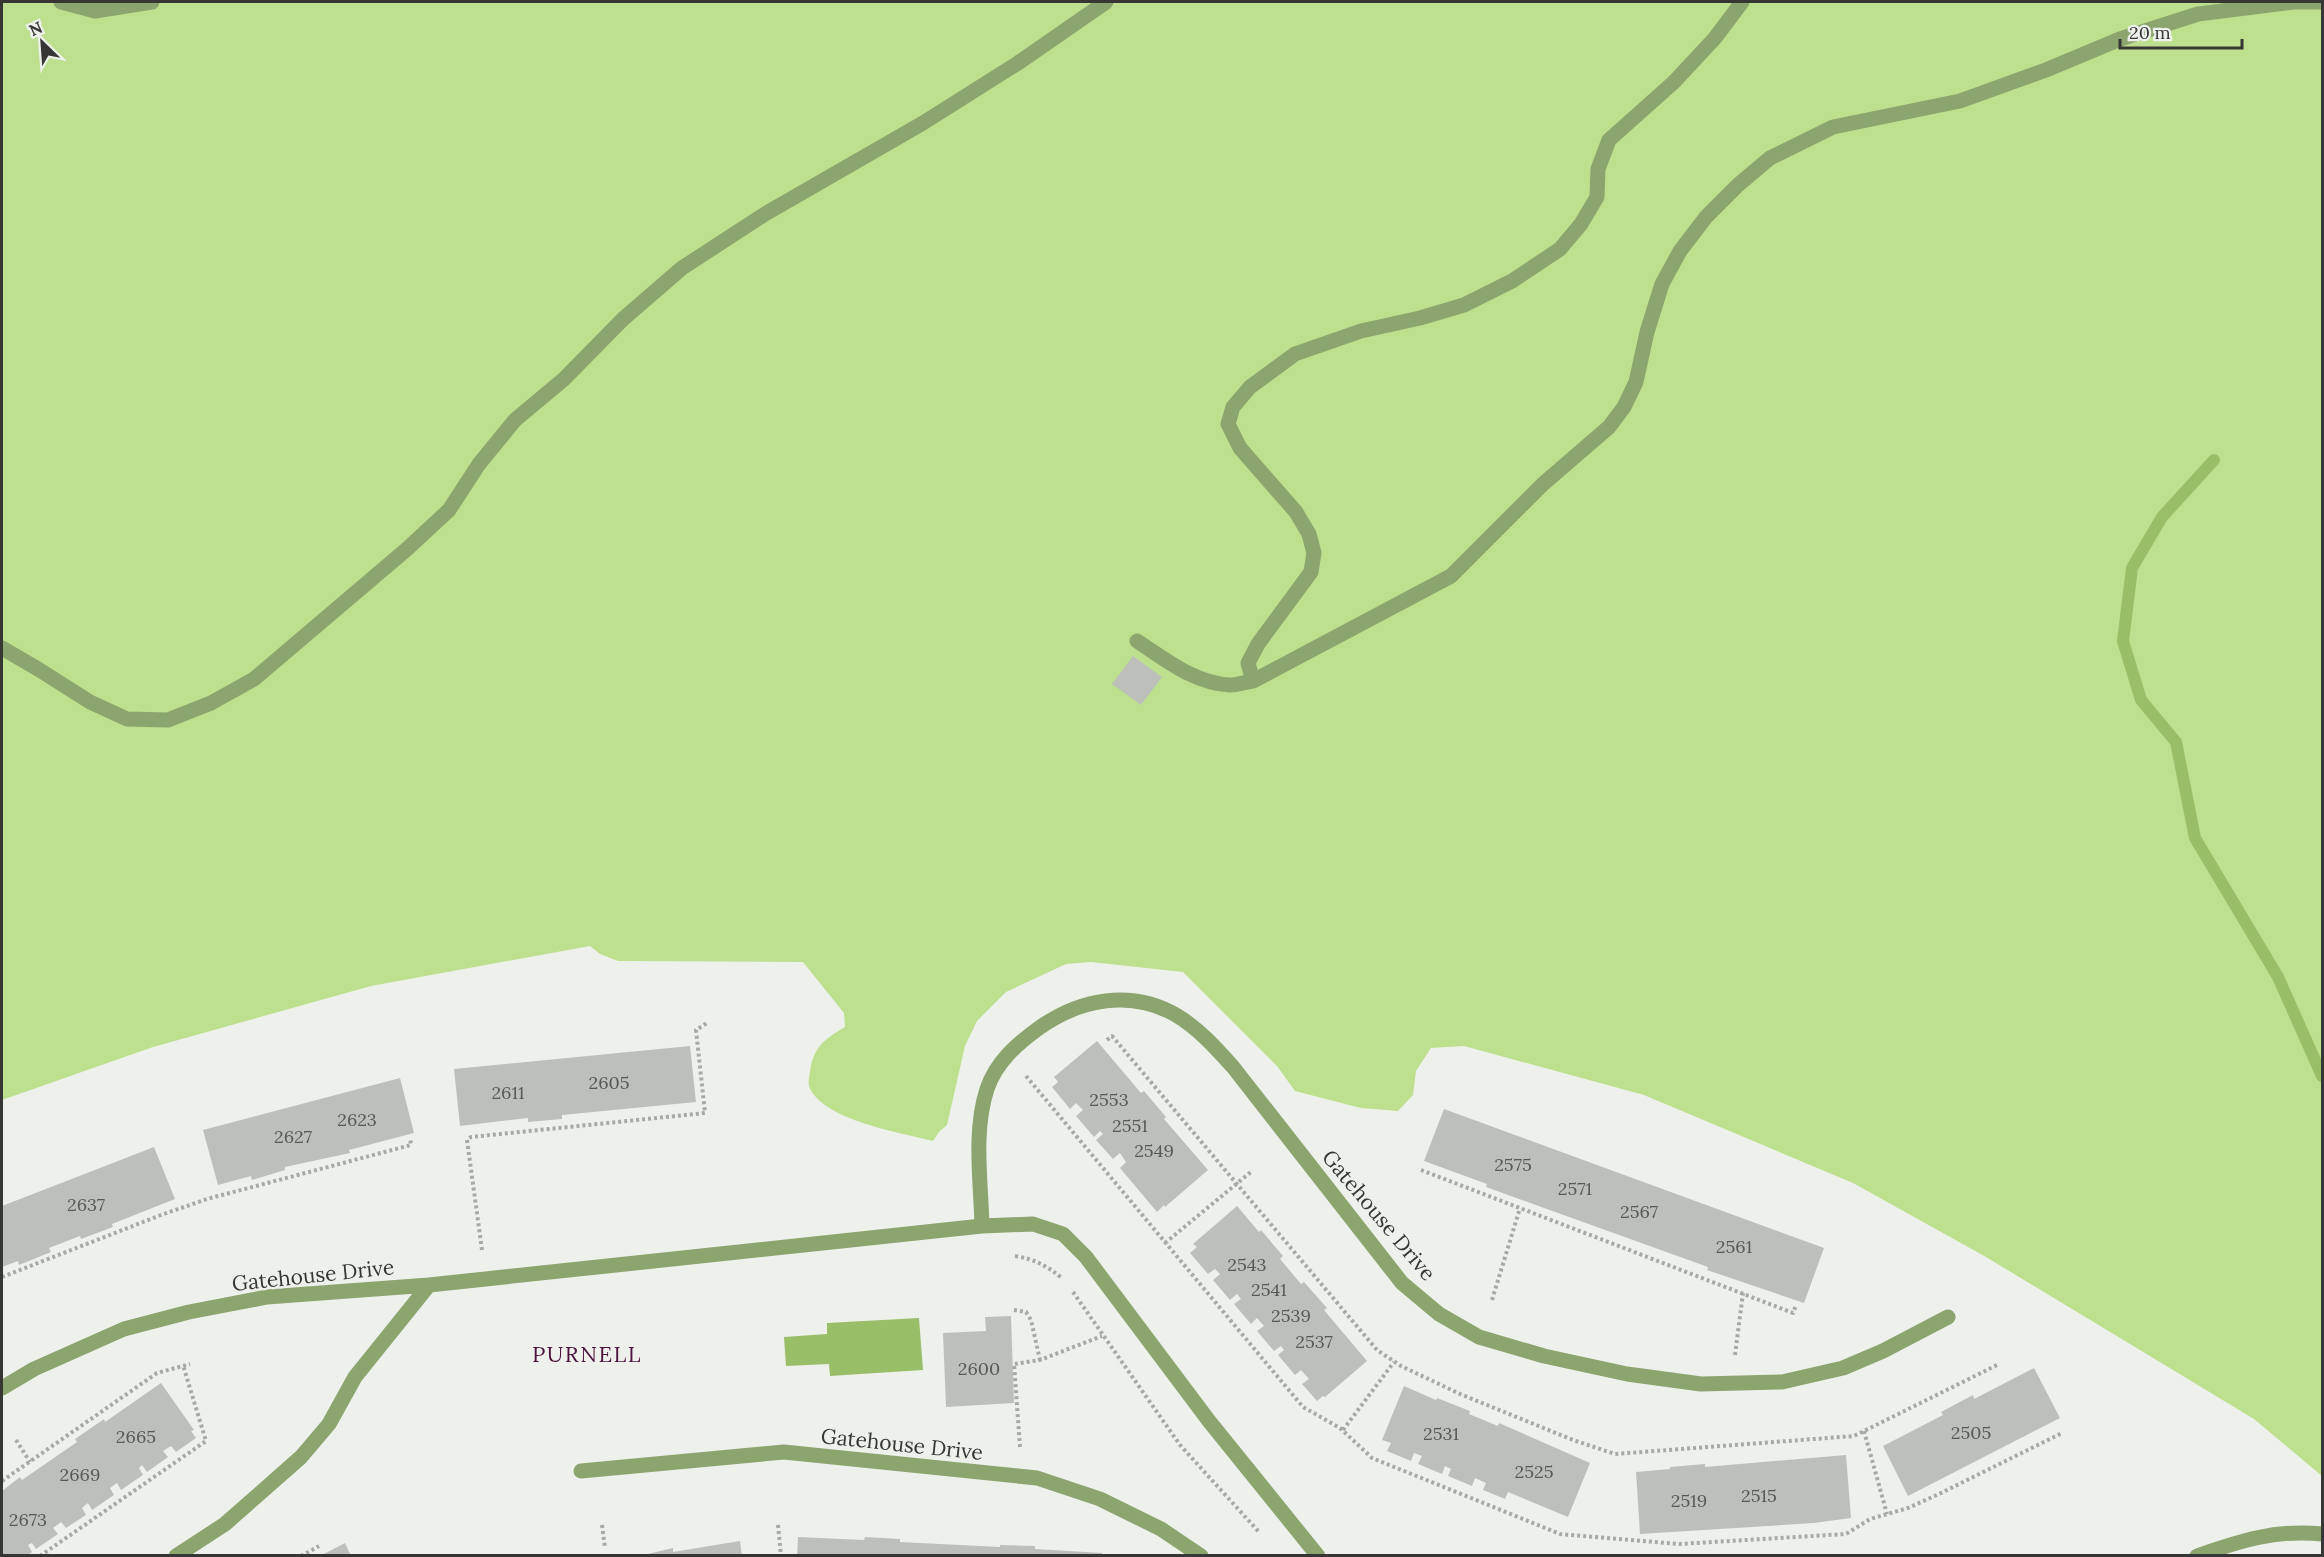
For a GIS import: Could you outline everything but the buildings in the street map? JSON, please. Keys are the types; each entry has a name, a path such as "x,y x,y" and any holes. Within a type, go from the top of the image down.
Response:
{"street":[{"path":"61,2 95,10 152,2"},
{"path":"2,648 90,702 127,718 168,720 211,703 254,679 407,549 449,510 479,464 514,420 564,379 623,319 682,268 765,214 933,117 1018,63 1106,2"},
{"path":"1253,681 1248,663 1258,644 1311,572 1314,552 1309,534 1296,512 1239,448 1228,424 1233,407 1250,387 1295,354 1362,331 1420,318 1464,304 1512,281 1560,249 1581,224 1597,197 1598,169 1609,140 1674,82 1715,38 1742,2"},
{"path":"1137,641 1184,671 1210,681 1230,685 1253,681 1451,576 1544,484 1609,427 1624,408 1636,382 1647,332 1662,284 1680,251 1706,217 1738,185 1770,158 1833,127 1960,102 2120,39 2198,14 2294,2 2322,2"},
{"name":"Gatehouse Drive","path":"982,1226 980,1131 987,1089 1003,1058 1054,1018 1077,1007 1109,999 1144,1001 1176,1015 1204,1036 1233,1067 1402,1283 1439,1314 1479,1337 1544,1356 1627,1374 1701,1384 1782,1382 1843,1368 1883,1351 1948,1317"},
{"name":"Gatehouse Drive","path":"2,1388 34,1369 124,1329 189,1312 267,1297 429,1285 982,1226 1033,1224 1063,1234 1086,1257 1209,1421 1318,1556"},
{"name":"Gatehouse Drive","path":"176,1556 225,1524 302,1457 329,1424 355,1377 429,1285"},
{"name":"Gatehouse Drive","path":"581,1472 784,1452 1037,1478 1100,1499 1161,1529 1201,1556"},
{"path":"2197,1556 2234,1543 2271,1534 2297,1531 2322,1534"}],"path":[{"path":"483,1256 467,1140 471,1137 705,1113 696,1030 707,1023"},
{"path":"1024,1075 1303,1407 1343,1430 1372,1458 1560,1534 1679,1544 1846,1534 1870,1519 1939,1494 2062,1434"},
{"path":"2,1277 207,1199 411,1145 410,1138"},
{"path":"1421,1170 1793,1313 1796,1305"},
{"path":"1165,1243 1252,1171"},
{"path":"1492,1300 1520,1208"},
{"path":"1015,1256 1030,1258 1047,1265 1064,1280"},
{"path":"1071,1289 1180,1445 1262,1535"},
{"path":"1733,1363 1743,1293"},
{"path":"1014,1310 1026,1312 1040,1360"},
{"path":"1022,1477 1014,1364 1040,1360 1102,1336 1129,1315"},
{"path":"1343,1430 1394,1362"},
{"path":"2,1481 157,1373 190,1364"},
{"path":"40,1556 206,1441 183,1365"},
{"path":"1864,1431 1887,1514"},
{"path":"16,1440 30,1462"},
{"path":"602,1525 605,1548"},
{"path":"778,1525 781,1556"},
{"path":"301,1556 319,1546"}],"shaded area":[{"path":"2,2 2322,2 2322,1476 2254,1419 1986,1257 1853,1183 1644,1095 1464,1046 1431,1048 1416,1071 1413,1095 1398,1111 1361,1108 1295,1091 1277,1066 1183,972 1091,962 1066,964 1006,992 977,1021 965,1046 947,1125 933,1141 883,1129 845,1116 829,1108 817,1098 809,1086 814,1057 825,1040 845,1027 844,1013 803,962 618,961 600,954 590,946 371,986 153,1047 2,1100"},
{"path":"919,1318 923,1370 830,1376 829,1364 786,1366 784,1337 827,1334 827,1323"}],"waterway":[{"path":"2214,460 2162,517 2132,568 2123,641 2141,700 2176,742 2195,838 2278,977 2322,1076"}],"district":[{"name":"PURNELL","path":"587,1354"}]}
